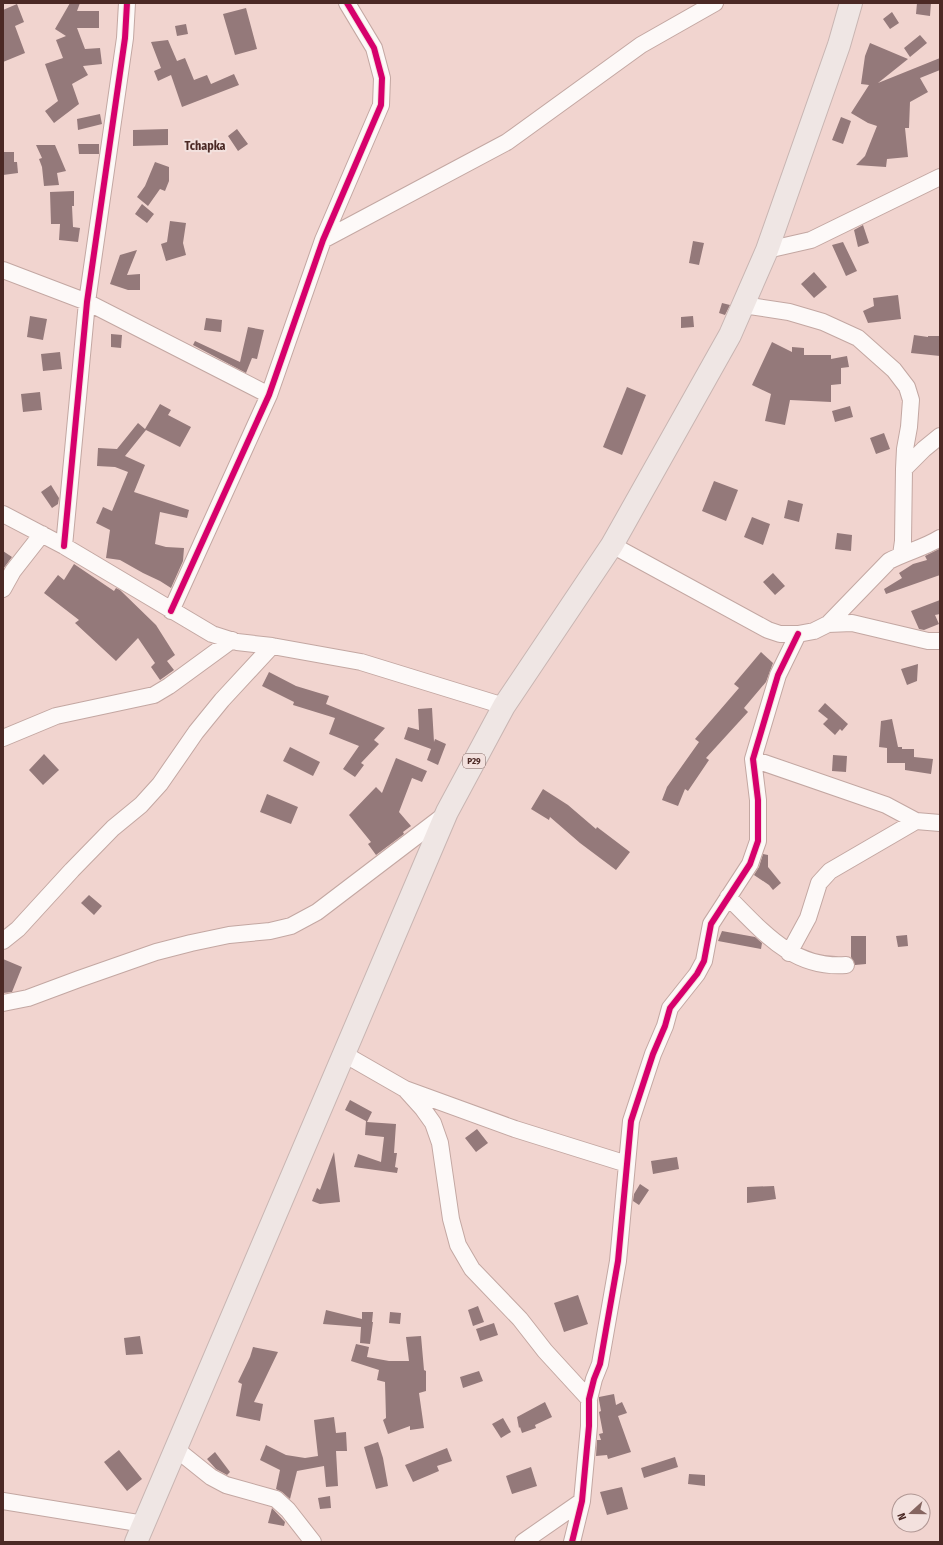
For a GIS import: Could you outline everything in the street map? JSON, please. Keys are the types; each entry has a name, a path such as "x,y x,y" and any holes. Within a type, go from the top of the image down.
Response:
{"main road":[{"name":"P29","path":"140,1533 447,812 504,706 612,545 730,335 766,250 836,53 851,3"}],"street":[{"path":"64,546 87,302 125,38 127,3"},
{"path":"171,611 269,395 323,240 381,105 382,78 374,48 347,3"},
{"path":"323,240 507,142 641,45 715,3"},
{"path":"766,250 811,240 940,177"},
{"path":"3,270 87,302 269,395"},
{"path":"743,305 789,312 823,322 858,338 894,370 907,387 911,400 909,427 905,449 903,541 901,554"},
{"path":"904,469 911,460 940,436"},
{"path":"3,514 64,546 212,634 232,640 361,662 504,706"},
{"path":"3,589 13,571 42,534"},
{"path":"612,545 768,630 780,634 798,634 814,631 828,624 878,570 889,561 901,554 926,546 940,538"},
{"path":"828,624 852,623 928,641 940,640"},
{"path":"572,1542 582,1500 589,1426 589,1399 594,1379 600,1364 618,1261 632,1121 653,1054 665,1026 670,1008 697,974 704,961 711,924 750,864 758,841 758,800 754,759 778,675 798,634"},
{"path":"3,738 56,716 154,695 169,686 232,640"},
{"path":"3,941 18,929 113,828 141,805 160,784 196,732 222,700 272,646"},
{"path":"754,759 886,805 916,821 940,823"},
{"path":"3,1003 28,998 79,978 149,954 229,935 270,932 291,926 317,912 447,812"},
{"path":"790,953 808,918 819,883 830,871 916,821"},
{"path":"728,898 758,927 790,953 808,962 832,966 846,964"},
{"path":"344,1054 405,1089 516,1129 627,1164"},
{"path":"405,1089 433,1123 440,1143 451,1219 458,1245 472,1269 520,1319 544,1351 589,1399"},
{"path":"176,1449 211,1477 226,1485 276,1499 288,1510 313,1542"},
{"path":"523,1542 582,1500"},
{"path":"3,1501 140,1533"}],"building":[{"path":"70,3 80,3 77,11 99,11 99,28 77,28 85,49 100,48 102,64 83,66 88,75 72,84 79,104 54,123 45,111 58,101 45,64 63,58 56,40 66,36 55,29"},
{"path":"917,3 931,3 930,16 916,14"},
{"path":"17,4 24,22 15,26 25,53 3,62 3,10"},
{"path":"246,8 257,49 235,55 223,14"},
{"path":"892,12 899,23 890,29 883,19"},
{"path":"186,24 188,34 177,36 175,26"},
{"path":"920,35 927,43 910,57 904,48"},
{"path":"168,40 177,61 185,58 194,80 207,75 211,84 234,74 239,85 182,107 171,75 158,81 154,71 161,68 151,42"},
{"path":"870,43 908,59 878,83 940,58 940,70 920,78 928,92 910,102 909,128 905,128 908,157 887,159 886,167 856,165 865,156 877,126 868,123 851,113 869,85 861,84 865,56"},
{"path":"100,114 102,124 78,130 77,119"},
{"path":"841,117 851,121 843,144 832,140"},
{"path":"168,129 168,145 133,146 133,130"},
{"path":"237,129 248,144 238,151 228,136"},
{"path":"78,144 99,144 99,154 79,154"},
{"path":"36,145 55,145 66,171 57,173 59,185 44,186 42,167 39,159 42,158"},
{"path":"3,152 14,152 14,162 17,162 18,173 3,175"},
{"path":"155,162 169,167 169,181 165,191 160,189 148,206 137,197 145,186"},
{"path":"74,191 74,206 72,206 73,227 80,228 78,242 59,240 60,224 51,224 50,192"},
{"path":"142,204 154,214 147,223 135,214"},
{"path":"170,221 186,223 183,243 186,255 166,261 161,244 167,242"},
{"path":"863,225 869,243 858,247 854,230"},
{"path":"693,241 704,243 699,265 689,263"},
{"path":"843,242 857,271 846,276 832,245"},
{"path":"137,250 127,275 140,274 140,290 128,290 110,284 120,255"},
{"path":"814,272 827,287 814,298 801,284"},
{"path":"898,295 901,319 868,323 863,311 874,306 873,298"},
{"path":"722,303 730,305 725,315 719,313"},
{"path":"30,316 47,319 43,340 27,337"},
{"path":"693,316 694,327 681,328 681,317"},
{"path":"206,318 222,320 221,332 204,330"},
{"path":"248,327 264,330 257,359 252,358 246,373 193,345 195,341 240,362"},
{"path":"111,334 122,335 121,348 111,347"},
{"path":"914,335 928,337 940,336 940,356 911,353"},
{"path":"772,342 792,352 792,347 804,348 804,355 831,355 831,359 847,356 849,367 841,368 841,384 831,385 831,402 790,400 785,425 765,421 771,394 752,385"},
{"path":"60,352 62,369 43,371 41,354"},
{"path":"627,387 646,395 622,455 603,447"},
{"path":"40,392 42,410 23,412 21,394"},
{"path":"160,404 171,410 168,415 191,427 180,447 146,430 125,456 145,465 134,492 189,510 187,518 160,512 155,544 166,547 184,548 183,561 171,588 120,560 106,558 110,530 96,523 103,507 112,511 128,472 115,467 97,466 98,448 117,449 138,423 145,429"},
{"path":"850,406 853,417 835,422 832,411"},
{"path":"884,433 890,449 876,454 870,438"},
{"path":"714,481 738,490 726,521 702,511"},
{"path":"51,485 59,498 58,504 52,508 41,492"},
{"path":"788,500 803,504 799,522 784,518"},
{"path":"752,517 770,524 763,545 744,537"},
{"path":"837,533 852,535 851,551 835,549"},
{"path":"939,549 940,575 886,594 884,589 902,578 899,573 913,564 927,560 925,556"},
{"path":"3,551 12,557 3,569"},
{"path":"74,564 114,591 116,588 120,590 156,625 175,655 167,661 174,670 160,680 151,667 155,663 138,638 116,661 75,623 79,620 44,593 58,575 64,580"},
{"path":"773,573 785,586 775,595 763,582"},
{"path":"940,600 940,614 935,615 939,624 924,630 919,629 911,611"},
{"path":"761,652 773,663 766,682 744,708 748,712 706,758 709,760 688,791 685,789 678,806 662,800 667,787 699,742 695,739 739,688 734,684"},
{"path":"918,664 917,681 907,685 901,669"},
{"path":"269,672 296,686 329,696 326,704 385,728 374,740 379,744 361,763 364,765 355,777 343,769 359,746 329,734 335,718 293,705 294,702 262,686"},
{"path":"825,703 848,724 842,731 840,729 835,735 823,724 828,719 818,711"},
{"path":"432,708 434,742 435,739 446,744 438,765 427,760 431,749 404,739 408,727 419,730 418,709"},
{"path":"892,719 898,747 902,747 902,749 914,749 914,757 933,759 931,774 905,770 905,763 887,763 887,748 879,747 881,721"},
{"path":"290,747 320,762 313,776 283,761"},
{"path":"44,754 59,770 43,785 29,770"},
{"path":"833,755 847,756 846,772 832,771"},
{"path":"396,758 427,771 422,782 412,778 399,812 411,826 403,832 404,834 376,855 368,844 371,842 349,815 376,787 382,793"},
{"path":"543,789 568,805 596,829 597,827 630,852 616,870 580,843 550,817 549,820 531,809"},
{"path":"267,794 298,807 291,824 260,812"},
{"path":"763,854 768,855 768,867 781,883 773,890 769,885 754,875 759,867"},
{"path":"89,895 102,906 94,915 81,903"},
{"path":"722,931 755,937 762,943 761,949 718,941"},
{"path":"907,935 908,946 898,947 896,936"},
{"path":"851,936 866,936 866,964 855,965 851,957"},
{"path":"3,959 22,967 12,992 3,993"},
{"path":"350,1100 372,1112 367,1122 396,1124 394,1153 397,1153 395,1167 398,1168 397,1173 354,1167 358,1154 381,1162 384,1137 365,1135 366,1121 345,1110"},
{"path":"477,1129 488,1143 476,1152 465,1138"},
{"path":"334,1152 340,1202 320,1204 312,1201 317,1188 320,1190"},
{"path":"677,1157 679,1169 653,1174 651,1161"},
{"path":"640,1184 649,1190 639,1205 633,1201 634,1194"},
{"path":"774,1186 776,1199 747,1203 747,1187"},
{"path":"578,1295 588,1324 564,1332 554,1303"},
{"path":"478,1306 484,1322 473,1326 468,1310"},
{"path":"326,1310 362,1319 362,1312 373,1312 370,1344 360,1343 361,1327 323,1324"},
{"path":"390,1312 401,1313 400,1324 389,1323"},
{"path":"494,1323 498,1335 480,1341 476,1329"},
{"path":"140,1336 143,1354 126,1355 124,1338"},
{"path":"421,1336 424,1370 426,1371 426,1391 419,1393 424,1428 410,1430 410,1426 388,1434 383,1420 386,1418 385,1382 377,1380 379,1370 351,1361 356,1344 369,1347 367,1357 389,1361 409,1361 406,1337"},
{"path":"253,1347 278,1352 254,1402 263,1404 260,1421 236,1416 242,1384 238,1382"},
{"path":"479,1371 483,1381 463,1388 460,1377"},
{"path":"614,1394 616,1405 622,1402 627,1413 618,1416 631,1452 608,1459 607,1455 596,1456 597,1440 601,1440 599,1434 603,1433 599,1412 601,1411 599,1397"},
{"path":"545,1402 552,1417 535,1425 536,1428 522,1433 520,1427 519,1428 517,1417"},
{"path":"334,1417 336,1433 346,1432 347,1451 336,1451 338,1486 326,1487 324,1466 297,1471 290,1499 276,1489 280,1470 260,1460 266,1445 286,1455 305,1458 318,1456 314,1420"},
{"path":"503,1418 511,1432 501,1438 492,1424"},
{"path":"378,1442 383,1458 388,1486 376,1489 364,1447"},
{"path":"447,1448 452,1461 437,1466 439,1471 413,1482 405,1465"},
{"path":"119,1450 142,1479 127,1491 104,1462"},
{"path":"215,1452 230,1472 227,1475 216,1469 207,1459"},
{"path":"675,1457 678,1467 644,1478 641,1468"},
{"path":"531,1467 537,1486 512,1494 506,1476"},
{"path":"689,1474 705,1475 705,1486 688,1484"},
{"path":"622,1487 628,1509 607,1515 600,1492"},
{"path":"330,1496 331,1508 320,1509 318,1498"},
{"path":"272,1508 285,1522 284,1526 268,1523"}],"cycle path":[{"path":"64,546 87,302 125,38 127,3"},
{"path":"171,611 269,395 323,240 381,105 382,78 374,48 347,3"},
{"path":"572,1542 582,1501 589,1426 589,1399 594,1379 600,1364 618,1261 631,1121 670,1008 697,974 704,961 711,924 750,864 758,841 758,800 753,759 778,675 798,634"}],"district":[{"name":"Tchapka","path":"205,146"}]}
